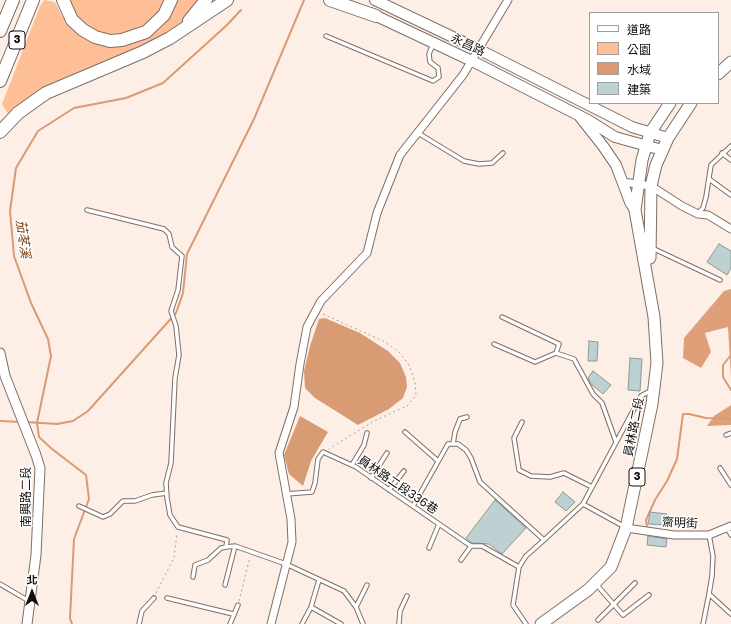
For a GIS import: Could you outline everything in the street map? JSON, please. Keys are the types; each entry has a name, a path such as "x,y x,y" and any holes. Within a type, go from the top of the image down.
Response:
{"highway":[{"name":"3","path":"0,32 13,0"},
{"name":"3","path":"0,81 33,0"},
{"path":"63,0 72,20 83,30 95,37 110,41 129,39 146,32 164,15 171,0"},
{"path":"170,38 195,15 206,0"},
{"path":"0,132 18,113 46,93 143,52 170,38 227,0"},
{"path":"330,0 376,16"}],"main road":[{"name":"永昌路","path":"344,0 472,61 588,120 615,137 662,150"},
{"name":"永昌路","path":"375,0 566,93"},
{"path":"719,63 731,54"},
{"path":"719,73 731,62"},
{"path":"566,93 589,98"},
{"path":"566,93 632,127 668,138"},
{"name":"3","path":"647,145 650,133 669,104"},
{"name":"3","path":"668,138 689,104"},
{"path":"580,117 584,125 603,146 623,182 630,202 635,210"},
{"name":"員林路二段","path":"650,295 651,186 662,150 668,138"},
{"name":"員林路二段","path":"541,624 588,590 611,567 626,528 640,467 654,389 657,363 654,317 635,210 638,184 647,145"}],"street":[{"path":"271,624 292,542 291,519 279,453 294,407 307,327 316,310 333,288 367,253 377,213 400,156 472,61 508,0"},
{"path":"623,182 651,186 698,214 708,215 731,230"},
{"name":"南興路二段","path":"0,353 5,376 40,468 36,555 27,624"},
{"name":"齋明街","path":"626,528 674,535 709,535 730,529"}],"lane":[{"path":"326,36 433,81 439,77 438,68 430,62 429,54 434,44"},
{"path":"418,133 464,161 479,164 492,163 503,153"},
{"path":"698,214 703,208 706,197 711,165 731,146"},
{"path":"722,153 731,160"},
{"path":"709,179 731,195"},
{"path":"87,210 164,229 169,234 172,247 182,256 178,290 171,311 176,326 179,355 175,378 171,463 166,483 170,515 178,527 227,540 226,547"},
{"path":"650,247 720,280"},
{"path":"502,317 559,344 556,353"},
{"path":"494,344 535,362 556,353 574,359 593,394 602,403 616,442"},
{"path":"526,624 513,605 519,567 526,556 583,504 641,396 654,389"},
{"path":"453,444 455,432 460,419 467,417"},
{"path":"522,422 514,438 519,470 531,476 550,477 564,473 592,487"},
{"path":"405,432 438,461"},
{"path":"352,465 364,445 367,433"},
{"path":"726,435 731,433"},
{"path":"413,506 448,444 458,444 466,450 471,458 480,482 544,540"},
{"path":"286,494 312,492 316,483 318,459 323,452"},
{"name":"員林路二段336巷","path":"323,452 352,465 471,546 482,546 519,567"},
{"path":"371,478 387,454"},
{"path":"720,468 731,485"},
{"path":"389,490 404,471"},
{"path":"79,506 103,517 110,514 123,501 135,501 152,495 167,493"},
{"path":"583,504 626,528"},
{"path":"429,548 439,524"},
{"path":"703,624 710,594 713,556 709,535"},
{"path":"225,585 235,546"},
{"path":"193,576 195,565 208,560 221,548 235,546 286,564 344,591 356,607 362,624"},
{"path":"461,560 471,546"},
{"path":"302,624 311,607 319,580"},
{"path":"595,583 623,615 649,595"},
{"path":"598,620 635,583"},
{"path":"0,584 30,602"},
{"path":"356,607 367,585"},
{"path":"710,594 731,614"},
{"path":"399,624 400,611 406,596"},
{"path":"139,624 142,611 154,598"},
{"path":"167,598 233,614"},
{"path":"230,624 238,605"},
{"path":"311,607 341,624"}],"path":[{"path":"316,310 383,341 399,352 408,365 415,382 416,395 407,406 374,421 323,452"},
{"path":"154,598 174,558 178,527"},
{"path":"238,605 252,552"}],"green space":[{"path":"44,0 55,2 63,18 82,37 95,43 109,46 128,44 145,39 163,26 176,0 201,0 183,21 151,42 47,88 8,114 2,104 40,6"},
{"path":"68,0 165,0 159,13 150,23 131,33 107,36 96,33 76,18"}],"shaded area":[{"path":"731,289 731,378 728,327 705,333 711,352 701,368 683,358 684,338 724,291"},
{"path":"731,405 731,425 707,426 714,416"}],"water":[{"path":"325,318 360,333 388,351 400,363 406,377 407,387 403,398 389,409 358,425 315,398 305,388 304,371 310,346 319,319"},
{"path":"300,416 328,432 311,461 303,486 289,474 284,455"}],"building":[{"path":"719,244 731,251 731,268 727,275 707,262"},
{"path":"589,341 598,342 597,361 588,361"},
{"path":"630,358 642,359 640,391 628,390"},
{"path":"593,371 611,385 603,394 591,384 588,378"},
{"path":"563,492 575,502 566,511 555,502"},
{"path":"495,500 526,528 502,554 489,544 472,543 466,538"},
{"path":"650,512 667,514 666,525 648,524"},
{"path":"648,536 667,539 666,547 647,545"}],"waterway":[{"path":"26,422 57,424 73,421 88,411 176,313 183,293 187,254 254,119 304,0"},
{"name":"茄苳溪","path":"72,624 70,618 74,539 89,499 86,475 39,437 37,423 51,356 48,339 31,303 14,256 10,211 16,168 38,131 74,108 126,98 163,83 227,25 241,10"},
{"path":"731,355 723,365 723,377 731,390"},
{"path":"647,527 646,520 677,459 683,414 706,418 731,419"},
{"path":"0,421 20,422"}]}
